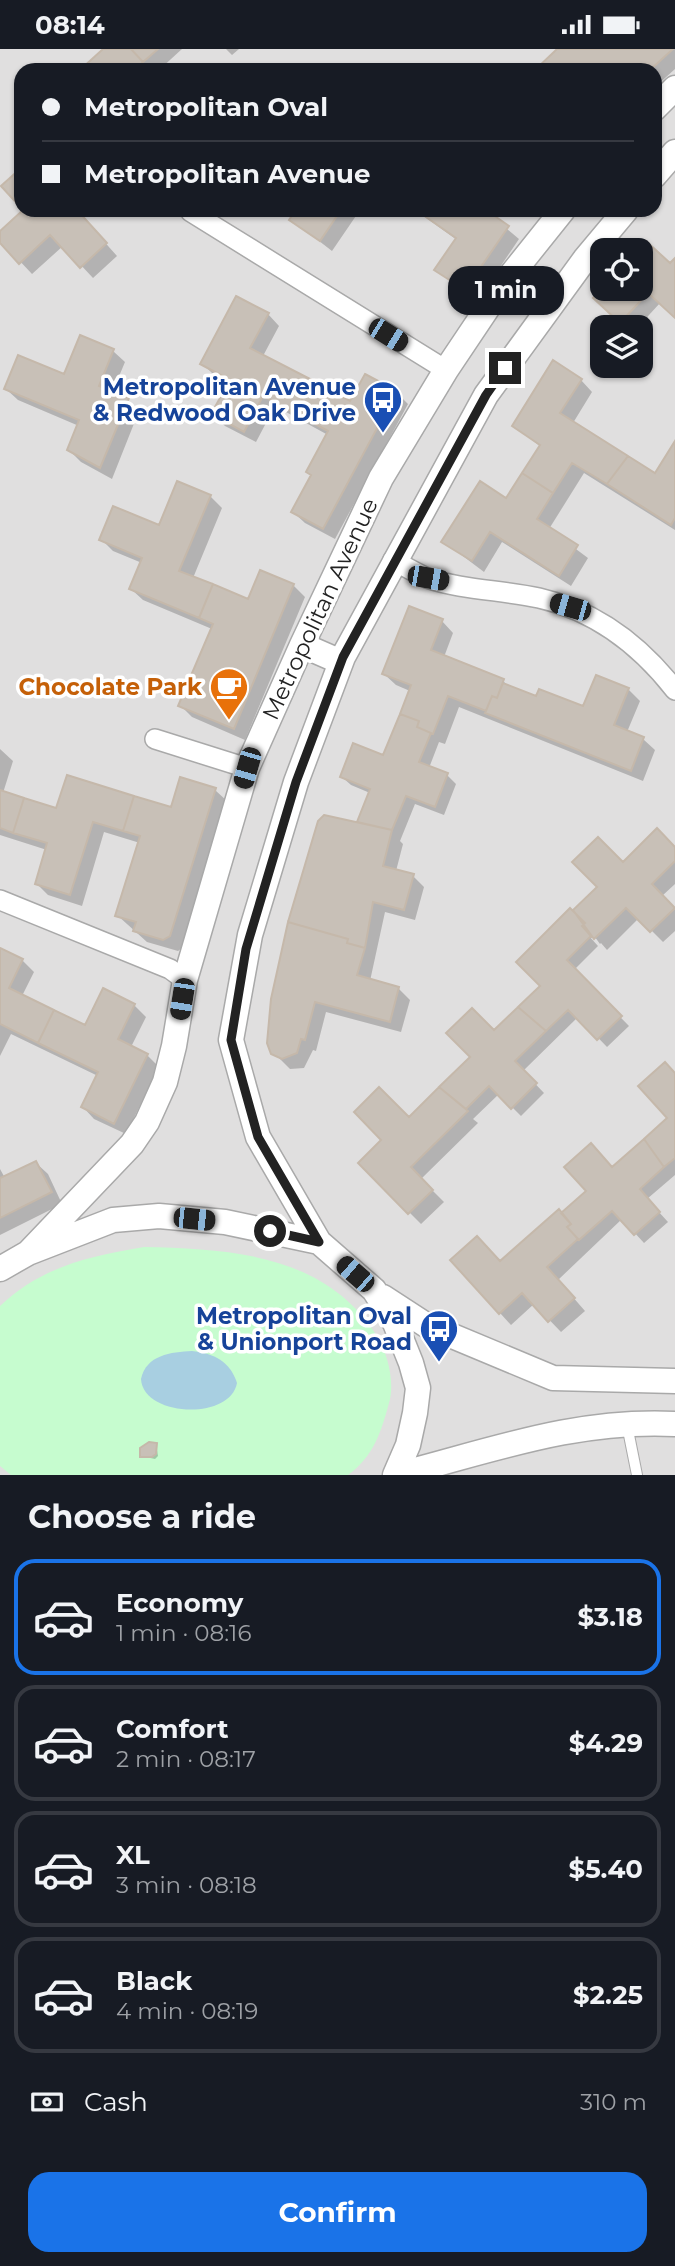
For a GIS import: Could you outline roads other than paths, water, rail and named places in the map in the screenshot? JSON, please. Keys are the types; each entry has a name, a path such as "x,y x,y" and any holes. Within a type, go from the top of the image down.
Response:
{"street":[{"path":"662,101 675,87"},
{"path":"199,217 446,370"},
{"name":"Metropolitan Avenue","path":"28,1253 132,1144 147,1122 165,1082 185,980 247,768 302,645 381,478 446,370 503,285 557,217"},
{"name":"Metropolitan Avenue","path":"319,1242 258,1137 231,1040 250,935 296,782 341,662 393,561 486,395 584,259 620,217"},
{"path":"393,561 428,578 539,598 570,607 628,639 650,658 675,690"},
{"path":"302,645 341,662"},
{"path":"155,739 247,768"},
{"path":"0,900 170,969 185,980"},
{"path":"0,1269 28,1253 113,1220 159,1216 225,1222 319,1242 374,1290 426,1325 553,1378 675,1381"},
{"path":"374,1290 395,1323 418,1388 408,1445 396,1475"},
{"path":"396,1475 563,1430 675,1424"}],"lane":[{"path":"627,1425 637,1475"}],"water":[{"path":"192,1351 214,1356 230,1369 237,1383 231,1395 219,1404 187,1409 170,1407 145,1392 141,1379 148,1365 160,1356"}],"place":[{"name":"Metropolitan Avenue & Redwood Oak Drive","path":"383,434"},
{"name":"Chocolate Park","path":"229,721"},
{"name":"Metropolitan Oval & Unionport Road","path":"439,1363"}]}
